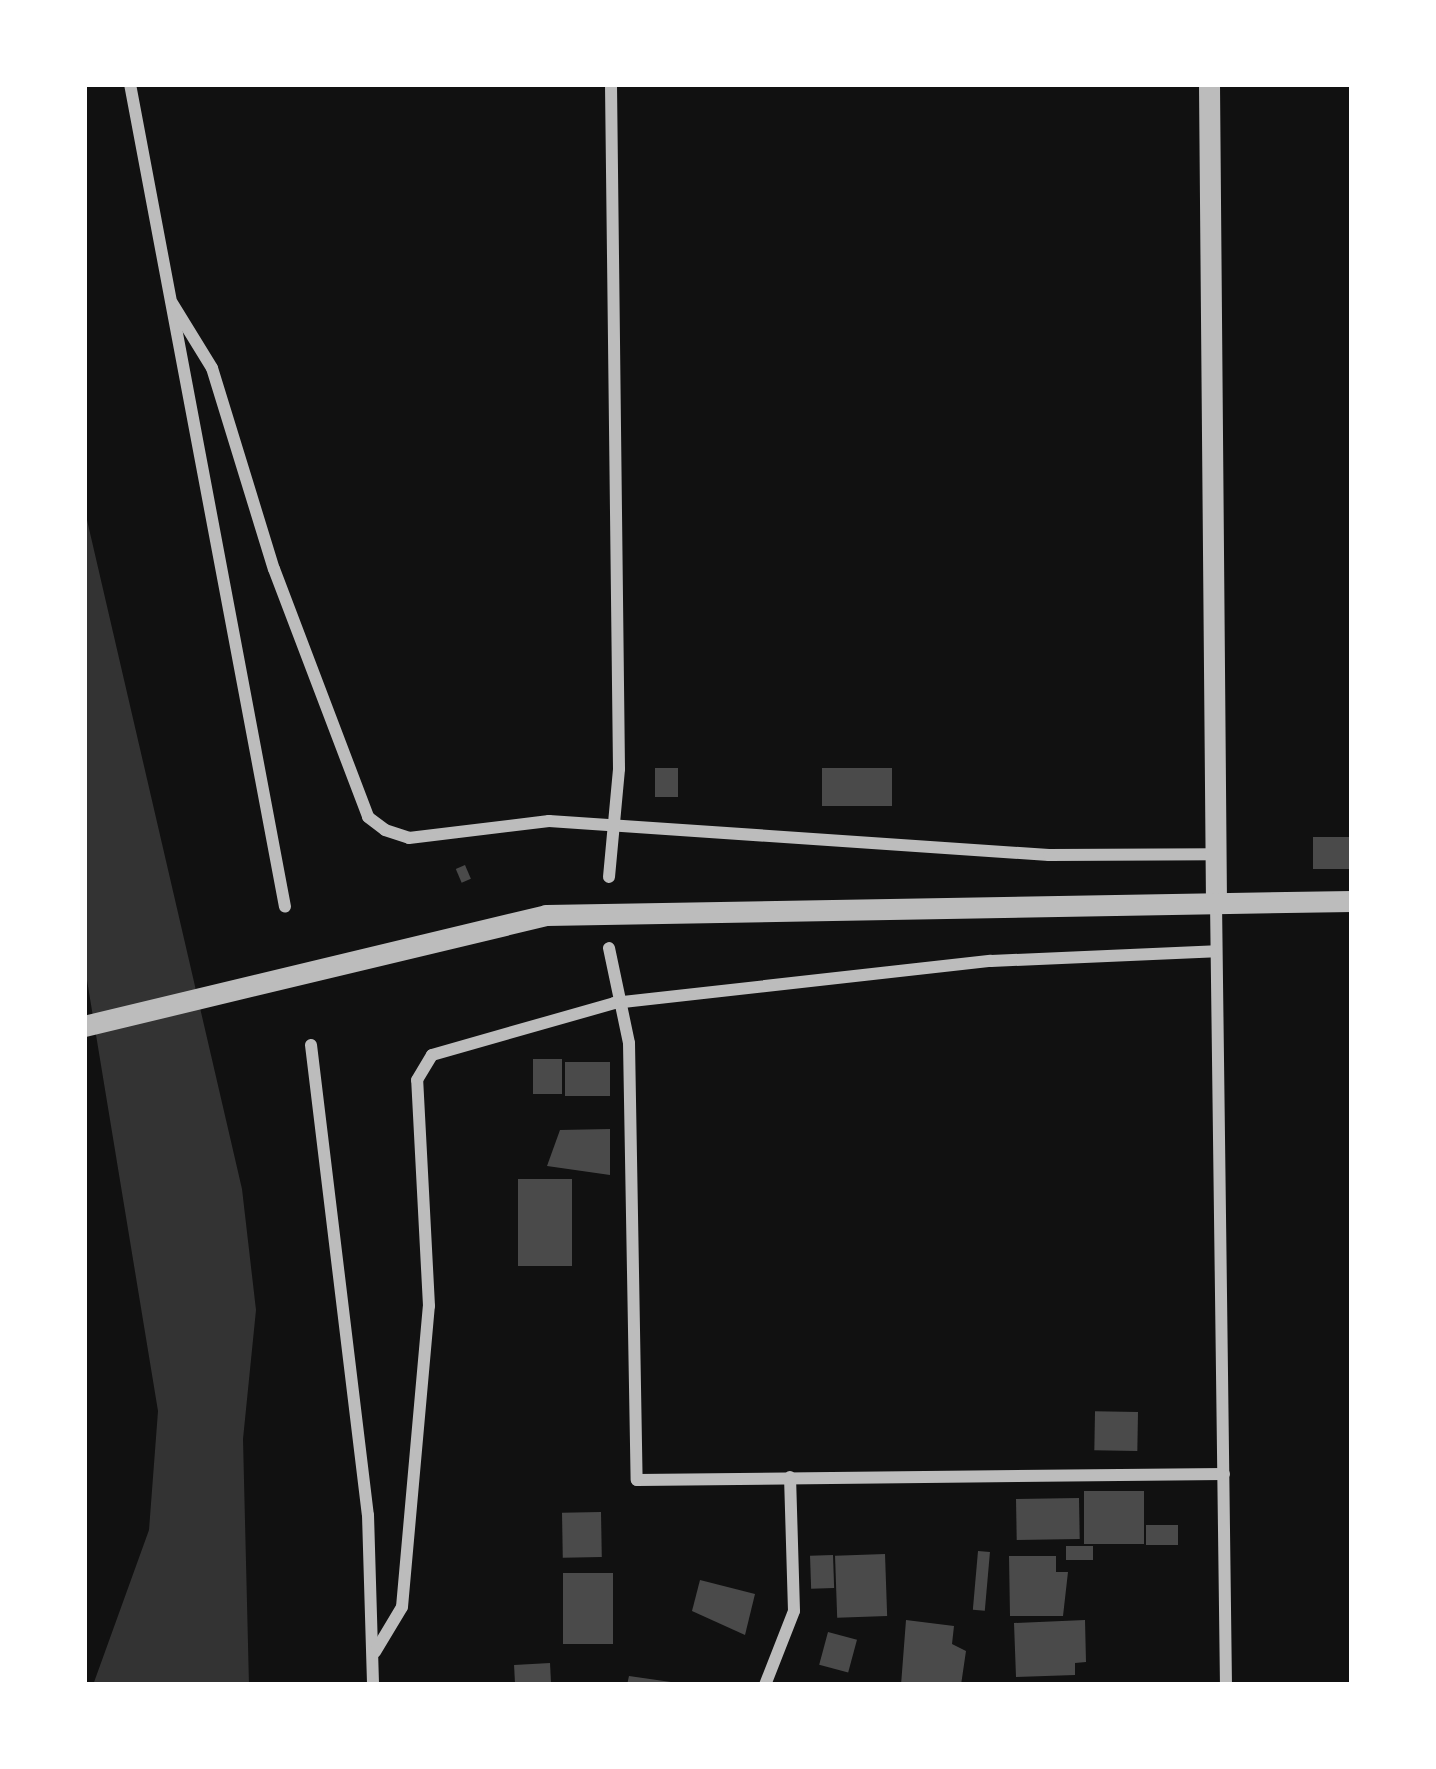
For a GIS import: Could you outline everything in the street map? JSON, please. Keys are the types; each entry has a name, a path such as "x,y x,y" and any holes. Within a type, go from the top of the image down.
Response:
{"street":[{"path":"130,84 285,908"},
{"path":"609,877 605,829 619,769 611,84"},
{"path":"1209,84 1226,1685"},
{"path":"172,303 212,368 368,817 409,838 549,821 605,829 1215,854"},
{"path":"84,1026 546,915 1352,901"},
{"path":"609,949 614,1003 629,1043 637,1480 1223,1474"},
{"path":"375,1652 401,1607 429,1306 417,1080 448,1043 614,1003 992,961 1216,951"},
{"path":"311,1045 336,1198 375,1652 373,1685"},
{"path":"765,1685 794,1611 790,1477"}],"shaded area":[{"path":"84,507 242,1189 256,1310 243,1439 249,1685 93,1685 149,1530 158,1411 84,962"}],"building":[{"path":"655,768 678,768 678,797 655,797"},
{"path":"822,768 892,768 892,806 822,806"},
{"path":"1313,837 1352,837 1352,869 1313,869"},
{"path":"465,865 471,879 462,883 456,869"},
{"path":"533,1059 562,1059 562,1094 533,1094"},
{"path":"565,1062 610,1062 610,1096 565,1096"},
{"path":"610,1129 610,1175 547,1166 560,1130"},
{"path":"518,1179 572,1179 572,1266 518,1266"},
{"path":"1095,1411 1138,1412 1137,1451 1094,1450"},
{"path":"1084,1491 1144,1491 1144,1544 1084,1544"},
{"path":"1079,1498 1080,1539 1017,1540 1016,1499"},
{"path":"601,1512 602,1557 563,1558 562,1513"},
{"path":"1146,1525 1178,1525 1178,1545 1146,1545"},
{"path":"1066,1546 1093,1546 1093,1560 1066,1560"},
{"path":"978,1551 990,1552 985,1611 973,1610"},
{"path":"885,1554 887,1616 837,1618 835,1556"},
{"path":"833,1555 834,1588 811,1589 810,1556"},
{"path":"1009,1556 1056,1556 1056,1572 1068,1572 1063,1616 1010,1616"},
{"path":"563,1573 613,1573 613,1644 563,1644"},
{"path":"700,1580 755,1594 745,1635 692,1611"},
{"path":"906,1620 954,1626 952,1644 966,1651 961,1685 901,1685"},
{"path":"1085,1620 1086,1662 1075,1663 1075,1675 1016,1677 1014,1623"},
{"path":"828,1632 857,1640 848,1673 819,1665"},
{"path":"550,1663 551,1685 515,1685 514,1665"},
{"path":"629,1676 671,1682 671,1685 627,1685"}]}
